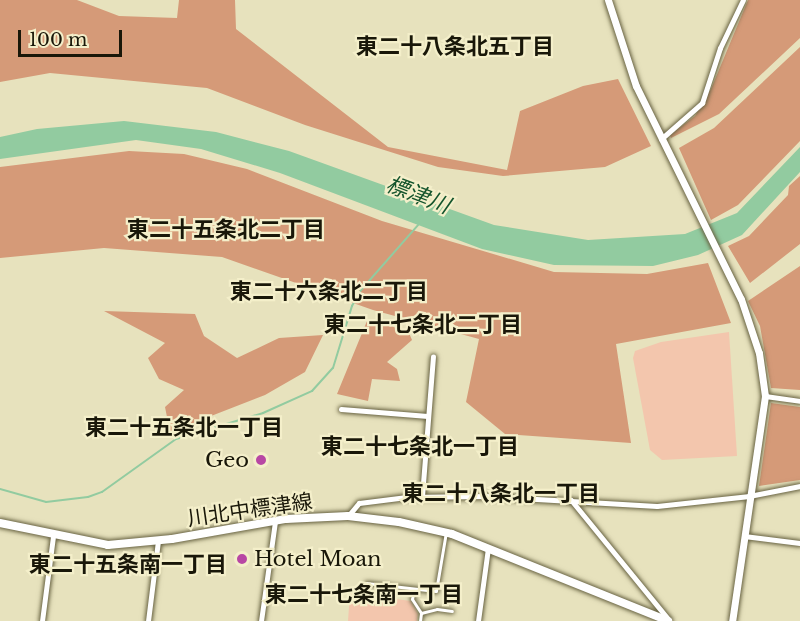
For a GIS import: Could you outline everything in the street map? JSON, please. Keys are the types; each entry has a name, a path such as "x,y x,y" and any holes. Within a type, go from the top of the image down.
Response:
{"main road":[{"name":"川北中標津線","path":"0,523 52,536 108,545 158,541 275,520 348,516 446,532 669,621"}],"street":[{"path":"608,0 622,50 661,139 741,299 756,338 765,396 732,621"},
{"path":"661,139 702,103 720,48 742,0"},
{"path":"422,496 433,356"},
{"path":"765,396 800,401"},
{"path":"341,409 428,416"},
{"path":"348,516 359,503 422,496 571,500 657,506 749,496 800,486"},
{"path":"571,500 669,621"},
{"path":"261,621 275,520"},
{"path":"42,621 52,536"},
{"path":"744,536 800,543"},
{"path":"148,621 158,541"},
{"path":"478,621 488,548"}],"lane":[{"path":"366,583 436,591 446,532"},
{"path":"414,589 412,599 421,613 420,621"},
{"path":"421,613 437,609 452,611"}],"shaded area":[{"path":"0,0 77,0 119,16 177,18 179,0 235,0 236,29 388,147 507,170 520,111 583,86 618,79 651,146 605,167 503,176 438,167 305,125 207,88 50,73 0,82"},
{"path":"748,0 800,0 800,38 719,114 671,138 670,135 695,116 711,89"},
{"path":"800,47 800,141 738,205 711,220 679,148 714,128"},
{"path":"124,121 216,132 289,151 494,225 588,240 685,234 737,213 800,147 800,172 742,235 698,255 653,266 554,265 482,249 280,173 201,149 136,140 0,159 0,137 37,129"},
{"path":"129,151 184,154 247,169 382,221 554,272 647,274 708,263 731,323 616,344 631,443 505,434 466,402 479,339 373,310 222,257 104,248 0,258 0,167"},
{"path":"800,176 800,244 750,283 728,246 749,236 788,195 789,186"},
{"path":"800,266 800,390 771,388 760,326 748,301"},
{"path":"104,311 195,314 204,336 237,358 279,338 323,335 305,372 265,395 170,432 165,407 184,390 159,379 148,358 165,343"},
{"path":"373,319 409,333 412,340 387,362 397,369 400,381 372,379 368,401 337,394 367,321"},
{"path":"729,332 737,456 662,460 650,450 633,358 635,351 661,342"},
{"path":"771,403 800,407 800,480 759,486"},
{"path":"350,593 411,601 418,614 417,621 348,621"}],"waterway":[{"path":"0,489 46,502 88,497 102,492 176,439 263,413 312,391 333,368 352,306 361,290 419,224"}],"place":[{"name":"Geo","path":"261,460"},
{"name":"Hotel Moan","path":"242,559"}],"district":[{"name":"東二十八条北五丁目","path":"455,47"},
{"name":"東二十五条北二丁目","path":"226,230"},
{"name":"東二十六条北二丁目","path":"329,292"},
{"name":"東二十七条北二丁目","path":"423,325"},
{"name":"東二十五条北一丁目","path":"184,428"},
{"name":"東二十七条北一丁目","path":"420,447"},
{"name":"東二十八条北一丁目","path":"501,494"},
{"name":"東二十五条南一丁目","path":"128,565"},
{"name":"東二十七条南一丁目","path":"364,595"}],"water label":[{"name":"標津川","path":"418,195"}]}
